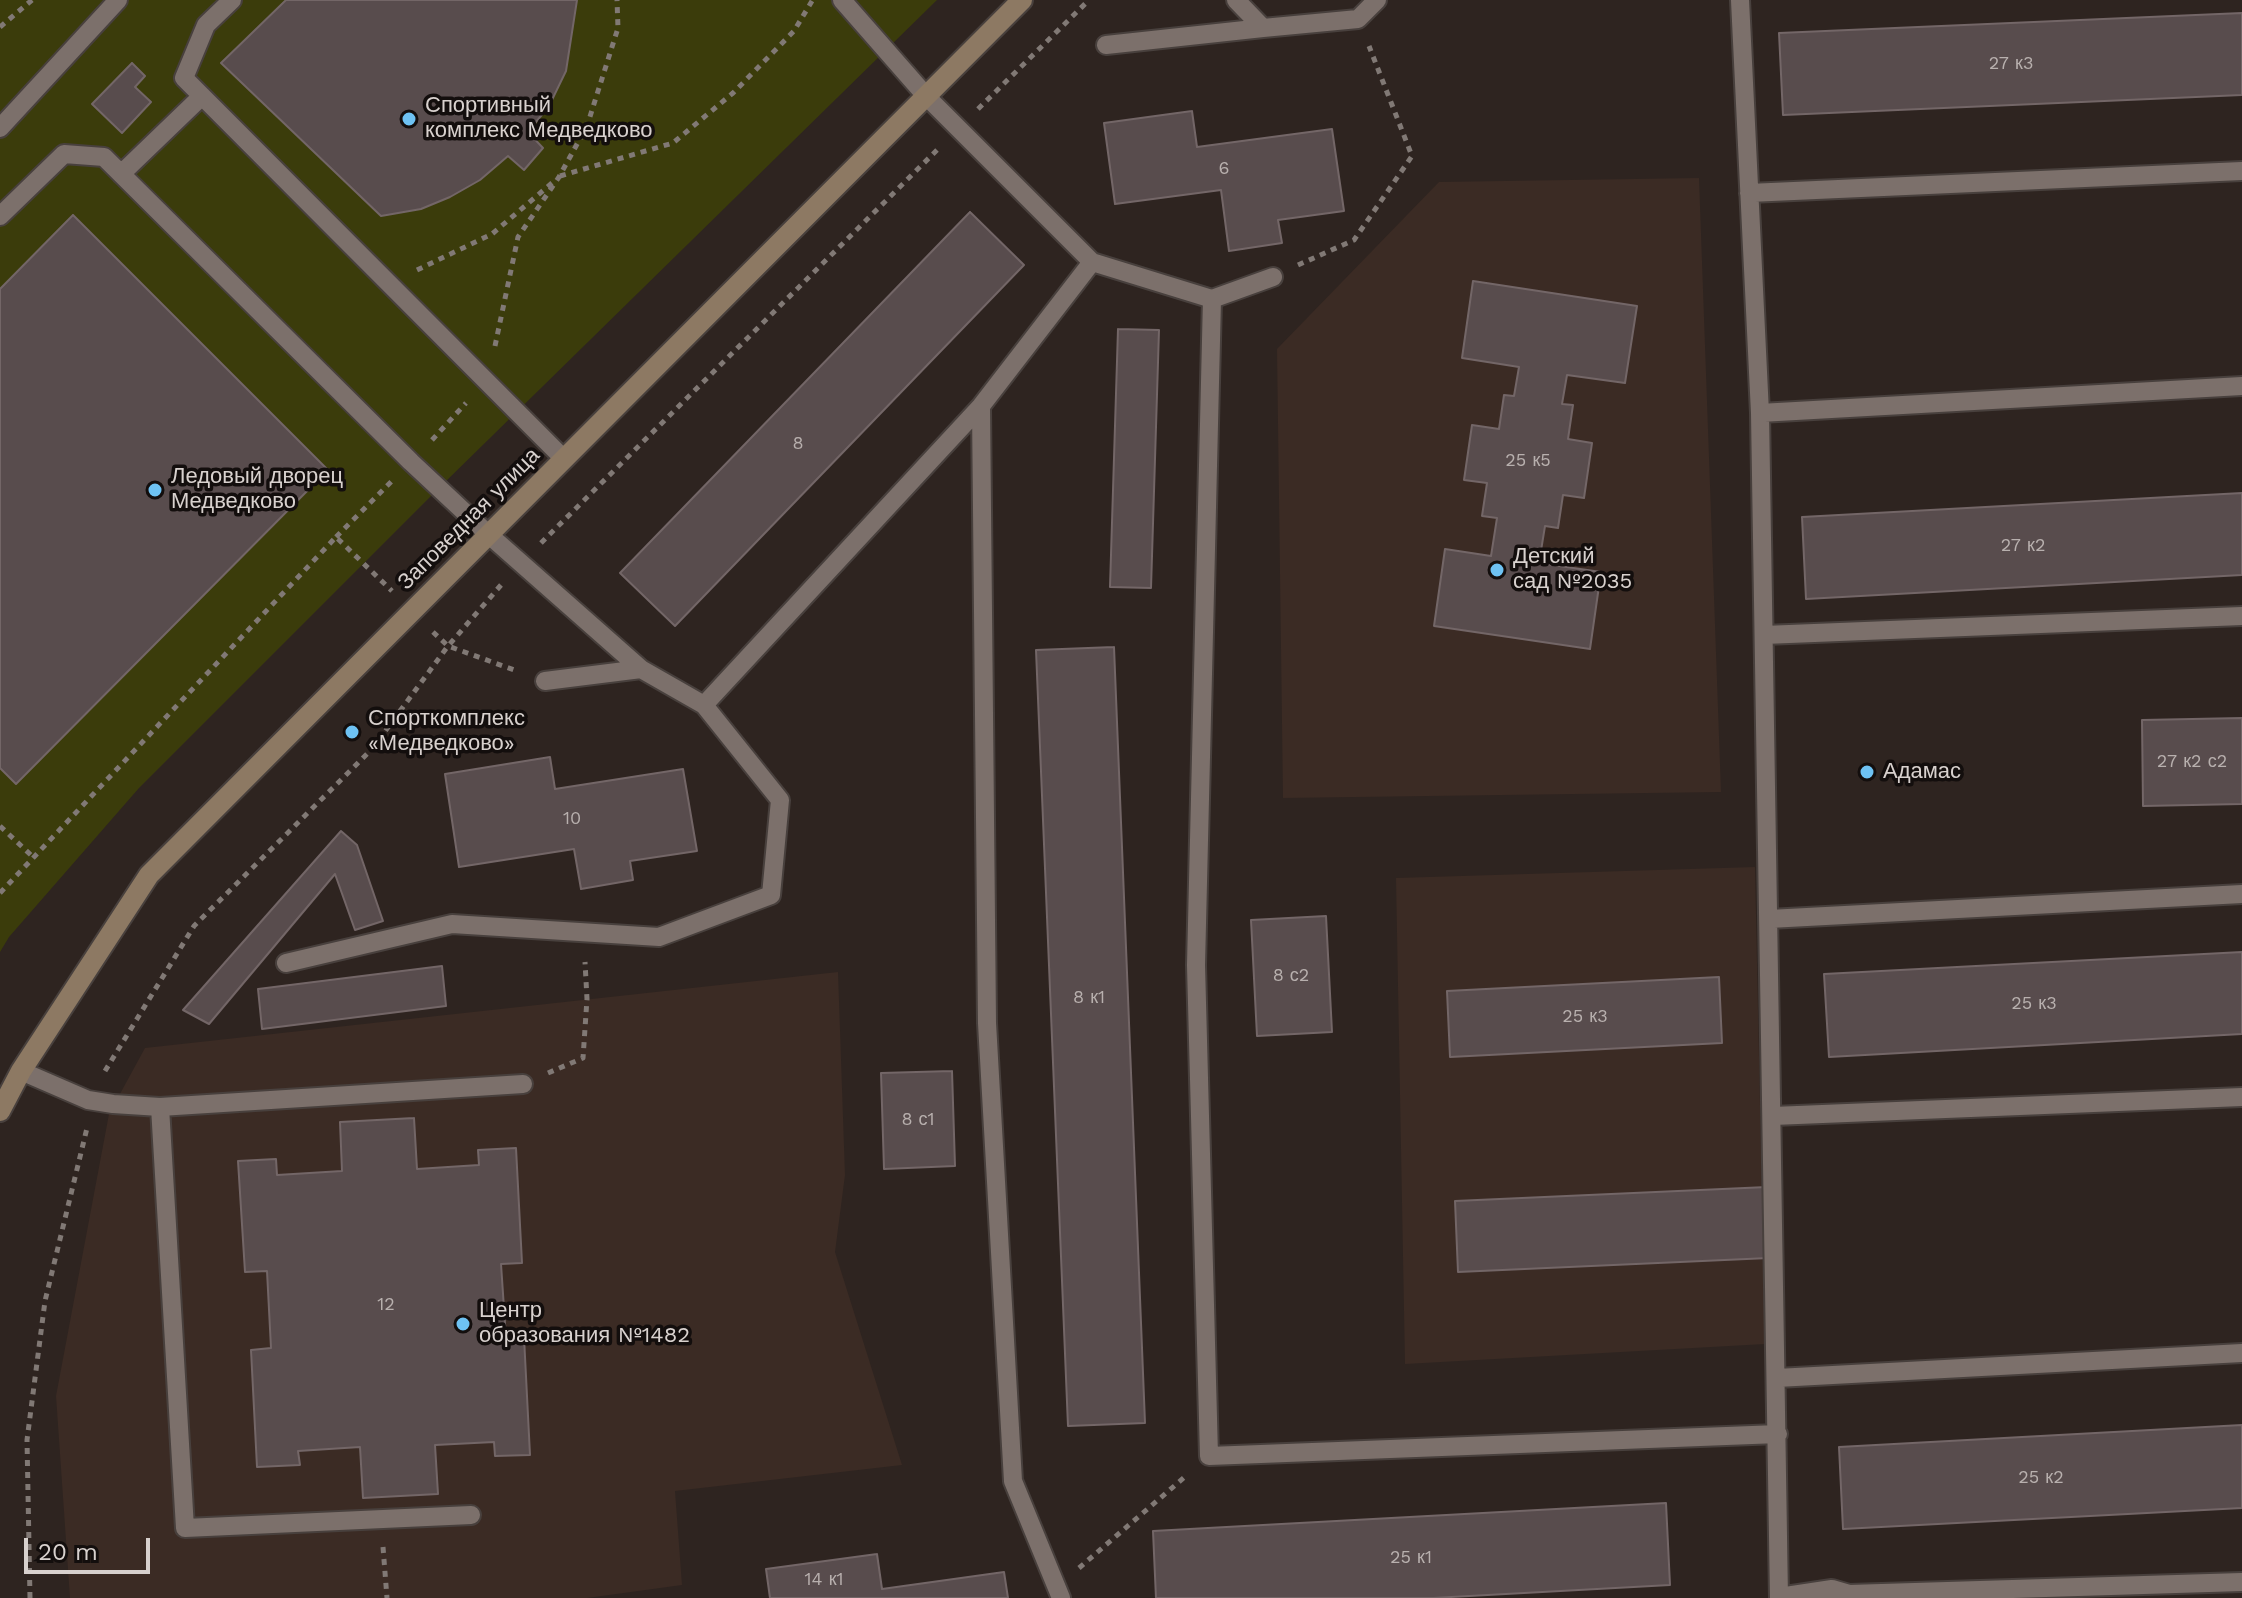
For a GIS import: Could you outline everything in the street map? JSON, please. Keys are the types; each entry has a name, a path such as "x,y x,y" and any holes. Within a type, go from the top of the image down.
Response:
{"street":[{"name":"Заповедная улица","path":"0,1111 21,1071 149,875 1022,0"}],"lane":[{"path":"0,128 118,0"},
{"path":"232,0 206,25 184,78 563,458"},
{"path":"842,0 926,96 1092,262 1212,299 1273,277"},
{"path":"1236,0 1263,28"},
{"path":"1106,45 1358,19 1377,0"},
{"path":"1740,0 1760,413 1779,1598 1832,1589 1849,1594 2242,1582"},
{"path":"121,174 202,96"},
{"path":"0,216 64,154 104,157 411,462 488,534 641,669 704,705 780,800 771,895 659,937 452,924 286,963"},
{"path":"1749,193 2242,171"},
{"path":"704,705 981,406 1092,262"},
{"path":"1212,299 1196,965 1209,1456 1778,1434"},
{"path":"1760,413 2242,386"},
{"path":"981,406 987,1023 1013,1481 1059,1593"},
{"path":"1764,635 2242,616"},
{"path":"545,681 641,669"},
{"path":"1769,919 2242,894"},
{"path":"21,1071 88,1100 160,1107 523,1084"},
{"path":"1773,1116 2242,1097"},
{"path":"160,1107 185,1528 471,1515"},
{"path":"1777,1378 2242,1353"}],"path":[{"path":"0,27 32,0"},
{"path":"0,893 485,382 498,336 518,237 559,177 587,126 618,28 617,0"},
{"path":"385,281 428,266 492,234 559,177 673,143 733,93 794,31 812,0"},
{"path":"30,1598 27,1440 45,1301 87,1133 88,1100 194,926 372,749 448,646 521,563 1089,0"},
{"path":"1273,277 1354,240 1412,156 1358,19"},
{"path":"336,537 365,563"},
{"path":"448,646 545,681"},
{"path":"0,826 33,857"},
{"path":"523,1084 583,1058 587,999 583,933"},
{"path":"1059,1593 1209,1456"},
{"path":"381,1519 387,1598"}],"shaded area":[{"path":"0,0 937,0 440,487 139,788 9,937 0,952"},
{"name":"Детский сад №2035","path":"1699,178 1721,792 1283,798 1277,349 1439,182"},
{"path":"1755,867 1765,1344 1405,1364 1396,878"},
{"name":"Центр образования №1482","path":"838,972 845,1175 835,1252 902,1465 675,1491 682,1585 587,1598 70,1598 56,1396 109,1114 145,1048"}],"building":[{"name":"Спортивный комплекс Медведково","path":"286,0 577,0 566,71 549,106 528,132 543,148 524,170 508,156 480,180 450,197 421,209 381,216 221,63"},
{"path":"2242,13 2242,95 1783,115 1779,33"},
{"path":"132,63 145,76 135,87 151,102 122,133 92,104"},
{"path":"1192,111 1197,147 1332,129 1344,211 1278,220 1282,243 1229,251 1221,190 1115,204 1104,123"},
{"path":"970,212 1024,265 675,626 620,573"},
{"name":"Ледовый дворец Медведково","path":"73,215 328,470 16,784 0,768 0,289"},
{"path":"1473,281 1637,306 1625,383 1567,375 1562,404 1573,405 1568,439 1592,443 1584,498 1563,495 1558,528 1545,526 1539,563 1601,572 1590,649 1434,626 1445,549 1491,556 1497,518 1482,516 1487,483 1464,480 1472,425 1499,429 1504,395 1514,396 1519,367 1462,358"},
{"path":"1118,329 1159,330 1151,588 1110,587"},
{"path":"2242,493 2242,575 1806,599 1802,517"},
{"path":"1114,647 1145,1423 1068,1426 1036,650"},
{"path":"2242,718 2242,804 2143,806 2142,720"},
{"path":"550,757 555,789 683,769 697,851 630,861 633,880 581,889 574,849 459,867 445,774"},
{"path":"341,831 357,845 383,921 355,930 335,874 209,1024 183,1010"},
{"path":"1326,916 1332,1032 1257,1036 1251,920"},
{"path":"2242,952 2242,1034 1829,1057 1824,974"},
{"path":"442,966 446,1006 262,1029 258,989"},
{"path":"1719,977 1722,1043 1450,1057 1447,991"},
{"path":"952,1071 955,1166 884,1169 881,1073"},
{"path":"414,1118 417,1169 479,1165 478,1150 516,1148 522,1263 501,1264 506,1338 524,1337 530,1455 495,1456 494,1442 435,1445 438,1494 363,1498 360,1447 298,1451 300,1465 257,1467 251,1350 271,1348 267,1271 245,1272 238,1161 276,1159 277,1175 342,1171 340,1122"},
{"path":"1767,1187 1769,1258 1458,1272 1455,1201"},
{"path":"2242,1425 2242,1508 1843,1529 1839,1447"},
{"path":"1666,1503 1670,1585 1433,1598 1156,1598 1153,1531"},
{"path":"877,1554 882,1589 1004,1572 1008,1598 770,1598 766,1569"}],"place":[{"name":"Спортивный комплекс Медведково","path":"409,119"},
{"name":"Ледовый дворец Медведково","path":"155,490"},
{"name":"Детский сад №2035","path":"1497,570"},
{"name":"Спорткомплекс «Медведково»","path":"352,732"},
{"name":"Адамас","path":"1867,772"},
{"name":"Центр образования №1482","path":"463,1324"}]}
